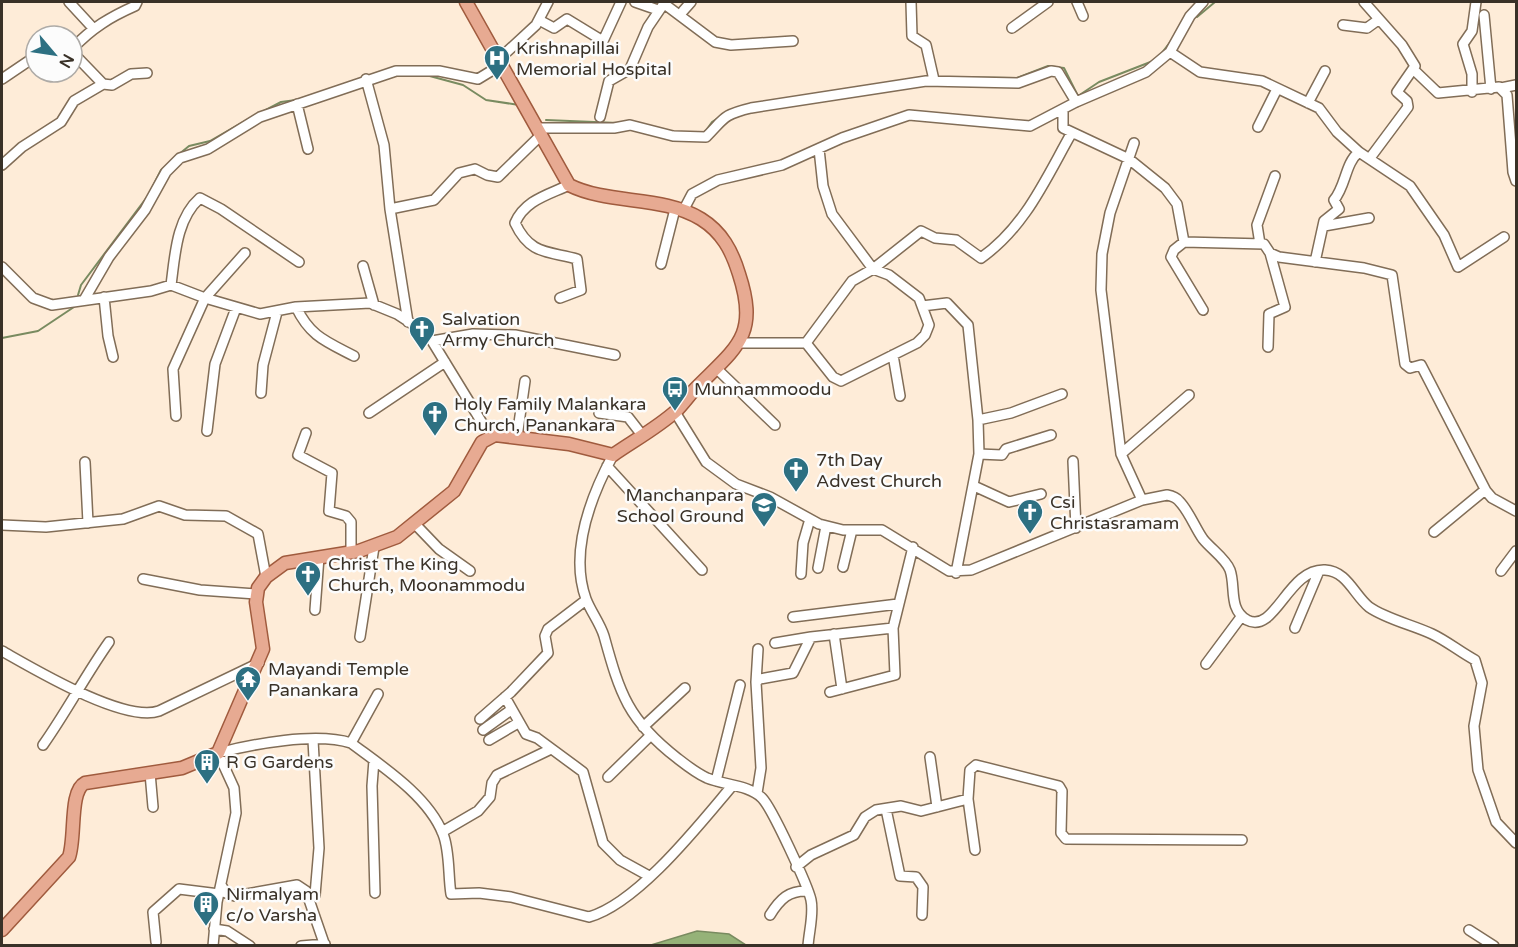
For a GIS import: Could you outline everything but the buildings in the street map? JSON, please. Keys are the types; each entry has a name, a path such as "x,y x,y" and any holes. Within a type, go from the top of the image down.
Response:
{"main road":[{"path":"2,930 69,857 74,844 75,796 79,787 84,783 189,766 218,753 232,723 240,697 259,663 263,640 256,594 266,577 285,563 351,553 374,547 397,537 454,491 482,442 495,435 569,444 610,460 675,412 739,343 747,310 744,289 728,245 719,232 701,219 679,210 585,192 570,185 466,2"}],"street":[{"path":"69,2 93,28"},
{"path":"84,37 93,28 135,6 137,2"},
{"path":"84,300 109,257 145,210 166,172 180,158 208,148 260,117 396,71 418,69 478,79 499,62 539,20 548,2"},
{"path":"539,20 554,28 567,19 603,41 621,2"},
{"path":"637,2 662,5 715,42 731,45 793,41"},
{"path":"683,12 691,2"},
{"path":"911,2 912,36 926,45 934,78"},
{"path":"1012,28 1048,2"},
{"path":"1077,2 1083,16"},
{"path":"661,264 679,210 692,194 718,180 782,165 909,115 1030,126 1076,102 1146,72 1170,52 1190,16 1203,2"},
{"path":"1364,2 1415,64 1414,70 1397,92 1408,103 1408,108 1370,158"},
{"path":"1472,92 1472,74 1463,44 1472,30 1476,2"},
{"path":"600,117 609,81 630,69 662,5"},
{"path":"1484,15 1491,89"},
{"path":"603,16 612,21"},
{"path":"1343,26 1367,28 1378,20"},
{"path":"1170,52 1200,72 1253,79 1277,88 1324,113 1337,132 1359,152 1410,186 1444,235 1458,267 1504,237"},
{"path":"2,79 24,64"},
{"path":"84,64 103,84"},
{"path":"390,209 434,200 459,173 475,169 498,177 539,131 630,126 673,136 706,137 720,119 751,108 934,78 1018,83 1051,70 1058,72 1076,102"},
{"path":"1414,70 1438,93 1472,92 1516,85"},
{"path":"1308,103 1325,71"},
{"path":"2,165 22,147 61,122 72,103 103,84 112,85 131,75 147,73"},
{"path":"366,80 384,145 390,209 408,322"},
{"path":"1258,127 1277,88"},
{"path":"1501,88 1512,106 1513,172 1516,181"},
{"path":"297,104 308,149"},
{"path":"1063,109 1063,129 1129,159 1165,188 1177,204 1184,242"},
{"path":"806,343 852,281 873,269 921,231 936,238 963,244 981,258 1000,245 1018,225 1071,134"},
{"path":"1134,143 1110,213 1102,254 1103,325 1121,454 1142,500"},
{"path":"806,343 833,377 841,381 917,343 925,335 929,325 919,298 889,275 873,269 832,214 823,186 819,149"},
{"path":"1315,262 1324,221 1339,209 1334,200 1342,190 1353,157 1359,152"},
{"path":"1260,244 1257,225 1275,176"},
{"path":"560,298 581,290 577,259 538,251 520,233 515,223 520,213 534,199 570,185"},
{"path":"171,285 178,239 188,209 200,198 221,209 299,262"},
{"path":"1324,226 1369,218"},
{"path":"1203,310 1171,258 1174,249 1184,242 1198,240 1266,245 1286,307 1269,314 1268,347"},
{"path":"176,416 173,369 205,298 244,253"},
{"path":"1270,253 1279,257 1364,268 1393,277 1405,364 1410,368 1421,365 1485,490 1492,498 1516,511"},
{"path":"363,266 374,305"},
{"path":"2,267 33,298 52,304 151,291 171,285 205,298 260,314 296,306 343,302 374,305 408,322 432,341 484,426 495,435"},
{"path":"104,297 108,336 113,357"},
{"path":"922,306 946,303 968,325 978,420 979,454 956,573"},
{"path":"296,306 305,326 319,338 354,356"},
{"path":"207,431 215,364 236,308"},
{"path":"261,393 263,365 277,312"},
{"path":"432,341 473,334 515,335 615,355"},
{"path":"739,343 806,343"},
{"path":"893,355 900,396"},
{"path":"369,412 445,362"},
{"path":"717,369 776,425"},
{"path":"517,437 525,381"},
{"path":"978,420 1011,413 1062,394"},
{"path":"1121,454 1189,395"},
{"path":"675,412 706,462 736,484 770,497 826,526 852,530 882,530 913,547 943,568 956,573 979,567 1142,500 1167,495 1181,503 1203,540 1230,570 1235,606 1241,616 1250,622 1259,621 1280,606 1295,581 1307,573 1334,572 1348,581 1370,607 1434,635 1475,660 1482,683 1474,726 1479,770 1497,822 1516,843"},
{"path":"599,414 628,417 642,435"},
{"path":"306,433 298,455 332,473 329,511 346,516 351,522 351,553"},
{"path":"979,454 1002,455 1005,449 1051,435"},
{"path":"702,570 610,460 596,486 584,533 581,556 586,600 603,633 617,685 625,703 643,727 697,772 716,781 757,793 769,807 796,867 805,878 812,909 808,945"},
{"path":"1073,461 1076,528"},
{"path":"85,462 88,523"},
{"path":"974,486 1009,502 1041,494"},
{"path":"1434,532 1485,490"},
{"path":"2,525 46,527 123,519 156,506 185,515 226,516 258,534 266,577"},
{"path":"801,574 803,543 810,519"},
{"path":"415,524 439,549 470,571"},
{"path":"818,568 826,526"},
{"path":"843,567 852,530"},
{"path":"360,637 374,547"},
{"path":"830,692 894,676 893,628 913,547"},
{"path":"1501,571 1516,551"},
{"path":"315,610 319,557"},
{"path":"1295,627 1319,571"},
{"path":"143,579 200,590 256,594"},
{"path":"480,719 548,653 545,636 548,629 586,600"},
{"path":"793,617 898,604"},
{"path":"1206,664 1241,616"},
{"path":"775,643 893,628"},
{"path":"834,634 842,689"},
{"path":"756,682 760,679 794,673 811,637"},
{"path":"43,745 109,642"},
{"path":"757,793 760,755 756,682 758,649"},
{"path":"2,651 78,692 133,712 151,714 259,663"},
{"path":"716,781 740,685"},
{"path":"643,727 685,688"},
{"path":"351,743 378,694"},
{"path":"505,697 526,734 537,738 583,772 603,843 620,860 649,876"},
{"path":"483,730 511,710"},
{"path":"489,740 518,723"},
{"path":"608,777 651,735"},
{"path":"313,740 319,848 315,895"},
{"path":"213,945 220,890 236,813 234,788 218,753 243,747 313,740 342,740 351,743 417,798 435,818 442,832 450,894 479,893 511,897 589,917 622,899 649,876 681,846 732,786"},
{"path":"442,832 478,811 490,796 494,778 501,772 549,750"},
{"path":"930,757 937,807"},
{"path":"374,760 372,786 375,893"},
{"path":"975,850 968,799 970,770 976,765 1059,786 1061,833 1066,839 1242,840"},
{"path":"150,773 153,807"},
{"path":"796,867 811,855 854,835 864,817 886,809 907,806 921,811 968,799"},
{"path":"886,809 900,876 916,877 923,887 922,915"},
{"path":"156,942 153,912 178,889 220,890 235,896 297,885 306,891 325,945 301,945"},
{"path":"770,915 783,897 797,891 808,891"},
{"path":"214,929 228,931 250,945"},
{"path":"1469,930 1494,945"}],"shaded area":[{"path":"697,931 729,934 746,945 651,945"}],"waterway":[{"path":"1197,17 1215,2"},
{"path":"1161,54 1174,37"},
{"path":"937,77 1017,78 1048,66 1064,68 1078,96 1099,82 1153,61"},
{"path":"426,75 463,85 486,100 519,105"},
{"path":"810,95 914,79"},
{"path":"260,113 281,102 296,100"},
{"path":"692,132 705,132 712,122 730,110"},
{"path":"178,155 189,146 210,141 250,118"},
{"path":"546,120 618,123"},
{"path":"151,190 161,170 167,165"},
{"path":"78,295 81,285 147,197"},
{"path":"2,338 38,331 74,307"}],"place":[{"name":"Krishnapillai Memorial Hospital","path":"497,81"},
{"name":"Salvation Army Church","path":"422,352"},
{"name":"Munnammoodu","path":"675,412"},
{"name":"Holy Family Malankara Church, Panankara","path":"435,437"},
{"name":"7th Day Advest Church","path":"796,493"},
{"name":"Manchanpara School Ground","path":"764,528"},
{"name":"Csi Christasramam","path":"1030,535"},
{"name":"Christ The King Church, Moonammodu","path":"308,597"},
{"name":"Mayandi Temple Panankara","path":"248,702"},
{"name":"R G Gardens","path":"207,785"},
{"name":"Nirmalyam c/o Varsha","path":"206,927"}]}
